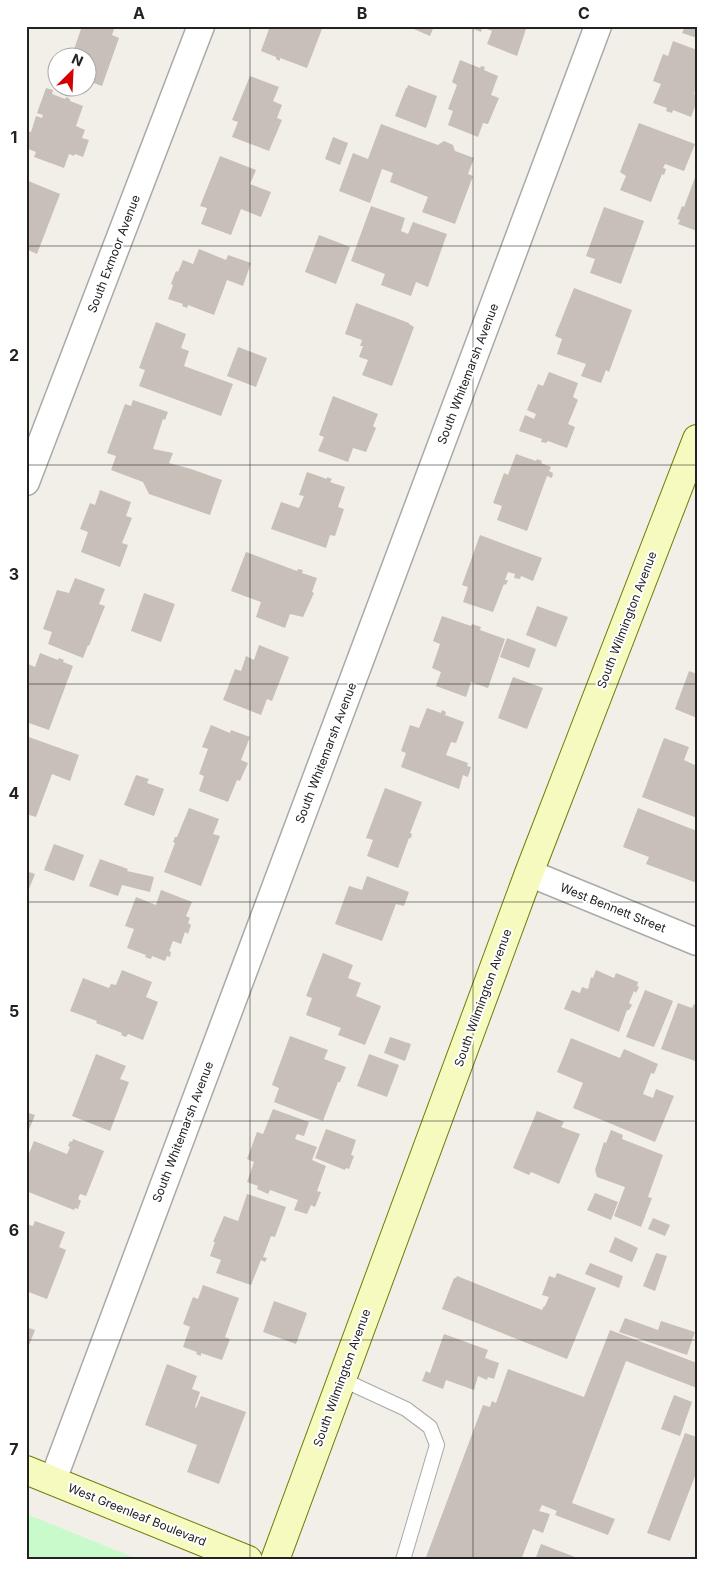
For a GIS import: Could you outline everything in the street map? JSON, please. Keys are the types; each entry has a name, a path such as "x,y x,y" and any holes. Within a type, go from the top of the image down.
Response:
{"main road":[{"name":"South Wilmington Avenue","path":"275,1560 529,873 697,439"},
{"name":"West Greenleaf Boulevard","path":"26,1470 248,1560"}],"street":[{"name":"South Exmoor Avenue","path":"26,482 201,26"},
{"name":"South Whitemarsh Avenue","path":"52,1480 598,26"},
{"name":"West Bennett Street","path":"529,873 697,942"}],"lane":[{"path":"341,1379 406,1409 430,1427 437,1445 403,1560"}],"green space":[{"path":"26,1514 140,1560 26,1560"}],"building":[{"path":"82,26 115,26 112,35 119,38 102,86 98,85 98,48 74,48"},
{"path":"270,26 318,26 322,29 307,68 280,58 280,61 276,57 261,51"},
{"path":"407,26 434,26 430,36"},
{"path":"466,26 527,26 517,56 487,44 492,31 482,27 481,32"},
{"path":"685,26 697,26 697,38 682,33"},
{"path":"673,41 697,50 697,85 694,94 697,95 697,101 691,117 673,110 672,113 666,111 667,108 653,103 661,84 653,81 663,54 668,56"},
{"path":"460,60 480,68 481,66 485,67 484,70 498,76 491,95 499,98 488,124 483,123 478,137 448,125 453,111 448,109 457,85 452,82"},
{"path":"250,76 279,87 273,101 282,105 277,118 282,120 269,151 232,137 238,122 232,120"},
{"path":"408,85 437,96 426,128 395,116"},
{"path":"46,88 48,89 48,98 68,98 70,101 83,106 76,126 85,130 82,138 89,140 83,157 69,154 64,168 34,157 36,152 26,148 27,131 31,132 36,116 42,118 43,115 37,113"},
{"path":"639,123 695,144 684,171 665,164 663,168 666,169 664,175 662,174 651,202 620,190 626,176 620,172"},
{"path":"381,124 438,145 444,141 453,145 455,151 474,158 468,174 473,176 455,224 422,212 428,197 390,182 393,173 382,169 370,203 339,191 353,153 368,159"},
{"path":"333,137 348,143 340,165 325,159"},
{"path":"220,156 256,170 250,184 271,192 261,217 241,209 231,235 201,224 207,208 200,206"},
{"path":"697,172 697,231 678,224 680,220 677,219 682,206 684,207"},
{"path":"26,180 60,194 37,254 26,249"},
{"path":"371,206 405,218 401,231 408,234 413,222 447,234 428,287 416,282 411,296 381,285 385,274 351,261"},
{"path":"604,207 644,221 621,284 590,273 595,259 586,256"},
{"path":"319,235 350,247 336,284 305,272"},
{"path":"199,249 226,260 228,255 251,263 243,286 227,280 214,315 188,305 187,308 182,306 183,304 168,299 176,271 178,272 183,260 193,264"},
{"path":"574,288 632,310 609,372 606,370 601,383 581,376 586,364 557,354 562,339 555,336"},
{"path":"356,303 409,323 414,327 392,386 362,375 368,360 359,357 363,346 360,346 362,340 345,334"},
{"path":"156,322 186,334 181,348 189,351 184,366 233,384 221,416 139,386 145,370 139,368"},
{"path":"238,347 267,358 256,387 227,376"},
{"path":"549,372 578,383 573,397 578,400 568,424 575,427 567,448 548,441 546,443 541,442 542,439 519,431 525,415 534,419 536,414 527,410 538,384 543,386"},
{"path":"333,396 378,414 373,426 376,428 366,452 353,448 348,462 318,451 324,437 319,435"},
{"path":"133,400 168,412 165,420 163,419 153,449 173,453 169,463 222,480 210,515 149,494 143,482 111,470 116,456 107,453 125,404 131,406"},
{"path":"516,454 536,461 537,459 542,461 541,463 551,467 549,471 553,473 552,478 547,476 527,531 497,520 502,506 493,503 504,473 508,475"},
{"path":"307,472 327,479 327,477 332,479 330,482 345,487 338,507 344,509 335,536 330,535 326,548 271,529 281,502 299,508 304,496 299,495"},
{"path":"100,490 131,502 126,516 132,518 122,543 128,545 120,567 81,552 88,532 80,529 90,503 95,505"},
{"path":"480,535 542,558 533,581 521,576 520,579 514,578 515,574 508,572 505,580 508,580 506,585 504,584 493,612 463,602 468,587 462,585"},
{"path":"246,552 297,571 298,569 303,570 302,573 317,578 312,592 314,593 303,617 290,614 285,628 256,617 261,602 231,591"},
{"path":"75,578 105,589 99,604 105,606 83,658 48,644 52,632 43,629 57,590 69,593"},
{"path":"144,593 175,604 161,642 131,631"},
{"path":"537,606 568,617 556,647 526,635"},
{"path":"442,616 471,626 472,624 481,627 480,630 505,639 488,688 471,682 466,697 436,686 441,672 432,668 440,644 433,641"},
{"path":"507,638 536,649 529,668 500,657"},
{"path":"259,645 289,657 272,701 267,699 261,715 223,700 235,669 241,671 246,656 254,660"},
{"path":"40,653 58,660 59,658 73,666 49,730 26,722 26,669 28,664 35,667"},
{"path":"689,671 697,674 697,718 675,709"},
{"path":"513,677 543,688 527,729 498,718"},
{"path":"427,708 441,713 442,710 446,712 445,715 464,722 456,743 451,742 446,755 468,763 467,766 471,767 468,777 463,775 459,789 401,767 406,753 401,751 410,725 419,728"},
{"path":"211,725 230,733 231,730 250,737 241,760 248,763 240,781 237,780 228,802 199,791 204,776 199,774 208,749 202,747"},
{"path":"26,736 79,755 70,781 52,774 36,817 26,814"},
{"path":"664,738 689,747 684,760 697,766 697,818 642,797"},
{"path":"136,775 149,779 147,783 164,789 154,816 124,805"},
{"path":"385,788 422,802 410,833 412,834 411,838 409,838 398,868 367,856 373,840 366,838"},
{"path":"189,808 219,819 213,834 220,836 201,886 164,872 175,843 173,842"},
{"path":"638,808 697,831 697,883 646,864 649,857 623,847"},
{"path":"54,844 84,855 74,881 44,870"},
{"path":"100,859 128,869 127,871 154,877 150,892 122,885 118,896 89,886"},
{"path":"26,871 35,874 26,896"},
{"path":"367,876 409,892 404,906 396,904 382,941 335,924 349,886 362,890"},
{"path":"161,890 192,902 186,916 190,918 188,923 191,925 188,934 185,932 181,944 173,941 169,951 171,952 170,957 167,956 165,961 152,956 151,959 145,957 146,955 127,948 134,929 125,926 136,897 156,905"},
{"path":"323,953 353,965 348,978 361,983 356,996 381,1006 365,1045 338,1035 341,1028 306,1015 312,998 306,996"},
{"path":"122,970 152,982 146,997 158,1002 143,1040 128,1034 126,1037 121,1035 122,1033 96,1023 97,1021 70,1011 83,978 109,988 111,984 116,985"},
{"path":"596,970 614,978 616,973 638,982 637,986 639,987 636,993 634,991 629,1003 632,1005 627,1010 619,1032 564,1009 572,990 580,993 582,987 588,989 591,977 593,978"},
{"path":"645,990 673,1001 654,1047 626,1037"},
{"path":"678,1003 692,1008 694,1004 697,1005 697,1055 695,1061 661,1049"},
{"path":"290,1036 328,1050 324,1059 346,1067 323,1121 274,1102 279,1088 272,1085"},
{"path":"390,1037 411,1044 405,1061 384,1053"},
{"path":"571,1038 620,1058 624,1049 658,1064 654,1074 651,1073 643,1094 653,1098 656,1089 674,1096 655,1142 573,1108 583,1083 557,1072"},
{"path":"96,1054 126,1066 120,1079 129,1082 110,1131 72,1116"},
{"path":"369,1054 399,1065 387,1097 357,1086"},
{"path":"273,1109 309,1122 304,1136 297,1134 295,1139 317,1147 312,1160 326,1166 317,1191 321,1192 315,1207 311,1205 307,1214 294,1210 298,1200 270,1190 268,1194 257,1189 258,1186 247,1182 254,1162 247,1159 257,1132 263,1134"},
{"path":"537,1111 564,1122 561,1127 580,1134 559,1184 531,1172 529,1175 513,1168"},
{"path":"26,1112 35,1115 26,1137"},
{"path":"326,1129 356,1140 351,1155 354,1156 349,1169 346,1168 345,1170 315,1158"},
{"path":"611,1130 623,1135 622,1139 663,1155 648,1197 652,1198 641,1227 614,1216 625,1187 597,1177 595,1170 604,1142 606,1143"},
{"path":"73,1139 104,1151 86,1196 80,1194 78,1199 81,1201 78,1209 75,1208 74,1210 26,1191 26,1161 34,1141 67,1154 70,1141 72,1142"},
{"path":"595,1193 618,1202 611,1220 587,1210"},
{"path":"247,1194 286,1207 275,1237 271,1236 263,1257 267,1258 265,1262 261,1260 251,1285 216,1273 221,1260 210,1256 215,1242 213,1242 224,1216 238,1221"},
{"path":"653,1218 670,1225 665,1236 648,1229"},
{"path":"35,1221 65,1232 59,1247 66,1250 47,1299 26,1291 26,1242 28,1237 26,1237 26,1224 33,1226"},
{"path":"615,1237 638,1248 632,1262 609,1252"},
{"path":"656,1253 667,1256 655,1291 643,1286"},
{"path":"590,1263 623,1276 619,1288 585,1274"},
{"path":"557,1273 596,1288 567,1359 442,1309 454,1278 457,1276 542,1310 549,1297 542,1295 549,1276 555,1278"},
{"path":"203,1285 239,1298 225,1337 230,1339 222,1360 201,1353 201,1356 196,1354 197,1352 183,1347 190,1327 183,1324 193,1297 198,1299"},
{"path":"274,1301 307,1313 296,1344 263,1332"},
{"path":"625,1318 658,1330 661,1321 695,1332 687,1355 619,1332"},
{"path":"26,1327 35,1330 26,1353"},
{"path":"610,1330 697,1363 697,1388 626,1361 572,1503 615,1519 608,1535 555,1515 557,1511 542,1505 539,1511 550,1514 543,1533 533,1529 521,1560 425,1560 483,1405 490,1407 492,1401 496,1403 508,1369 584,1397"},
{"path":"444,1334 488,1350 485,1358 499,1363 494,1379 488,1377 487,1380 478,1376 474,1390 446,1380 443,1389 422,1381 426,1371 430,1373"},
{"path":"167,1364 197,1376 192,1389 200,1392 196,1408 201,1396 246,1412 219,1484 187,1472 197,1445 145,1425"},
{"path":"674,1395 692,1402 680,1436 661,1429"},
{"path":"685,1433 697,1437 697,1471 670,1541 647,1533"},
{"path":"541,1544 575,1557 574,1560 535,1560"}]}
